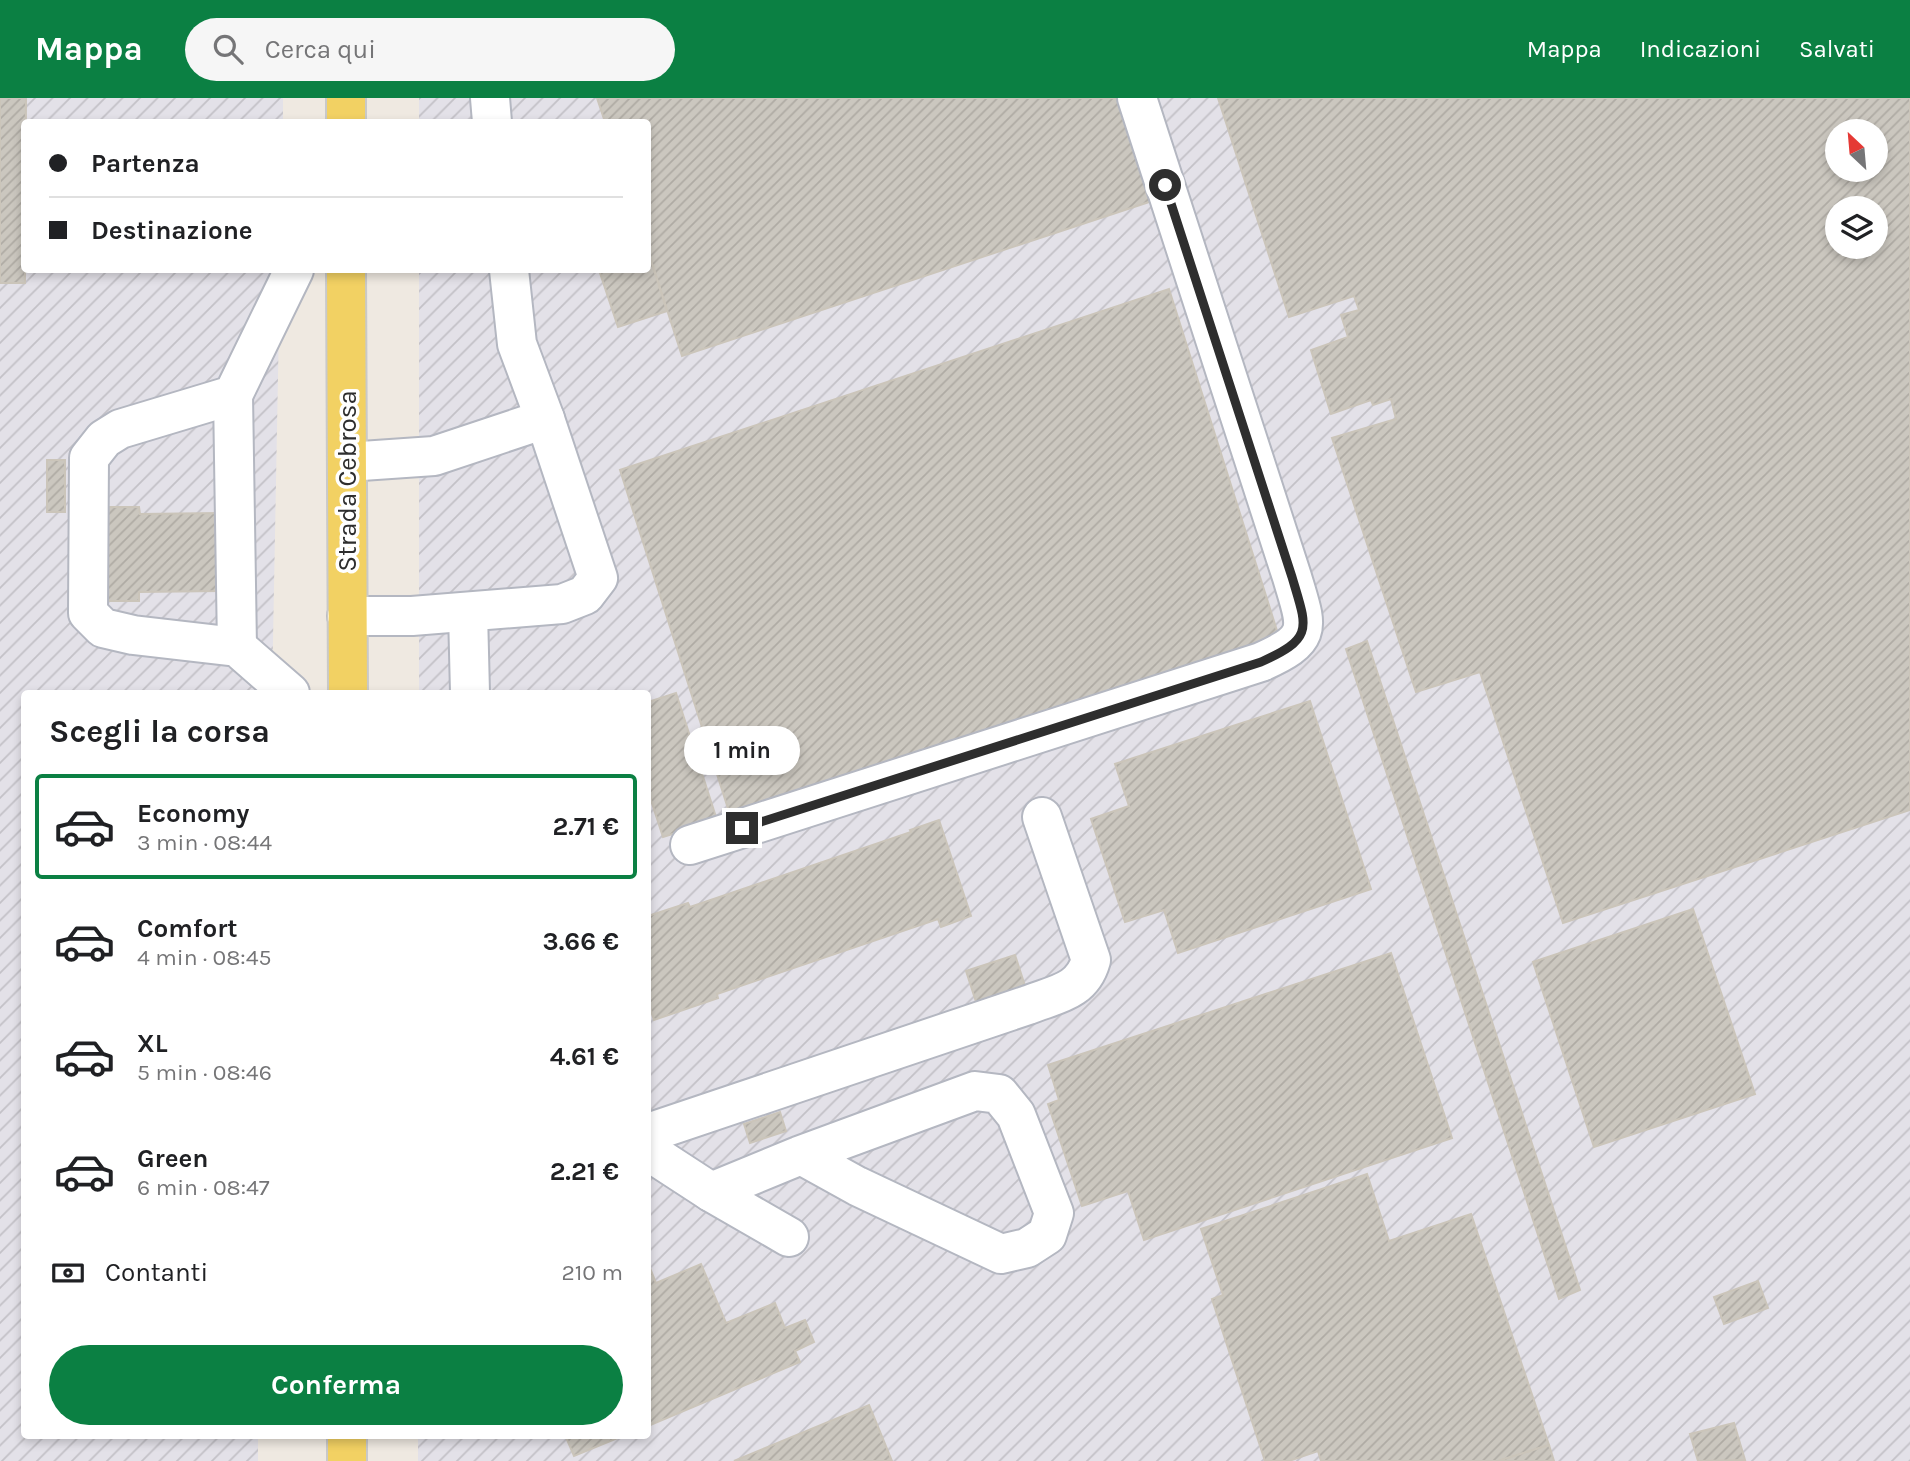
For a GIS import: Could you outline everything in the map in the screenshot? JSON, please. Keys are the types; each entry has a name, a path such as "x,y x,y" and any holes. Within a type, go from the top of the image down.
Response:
{"main road":[{"path":"346,98 346,119"},
{"name":"Strada Cebrosa","path":"346,273 348,690"},
{"path":"347,1439 347,1461"}],"lane":[{"path":"490,98 492,119"},
{"path":"690,845 1261,662 1287,650 1302,636 1304,619 1292,577 1137,98"},
{"path":"237,647 233,395 293,273"},
{"path":"348,616 412,616 562,604 585,595 598,578 517,344 509,273"},
{"path":"233,395 120,429 104,439 89,458 88,612 103,628 237,647 287,690"},
{"path":"347,462 433,456 545,419"},
{"path":"468,612 470,690"},
{"path":"651,1132 1028,1005 1074,987 1087,975 1091,960 1042,817"},
{"path":"711,1192 801,1155 975,1091 999,1094 1016,1115 1054,1213 1048,1235 1027,1248 1001,1254 857,1186 801,1155"},
{"path":"651,1153 711,1192 789,1237"}],"shaded area":[{"path":"0,98 283,98 283,119 21,119 21,273 280,273 272,690 21,690 21,1439 258,1439 258,1461 0,1461"},
{"path":"419,98 1910,98 1910,1461 418,1461 418,1439 651,1439 651,690 419,690 419,273 651,273 651,119 419,119"}],"building":[{"path":"0,98 26,98 26,119 21,119 21,273 25,273 25,283 0,283"},
{"path":"597,98 1118,98 1152,201 682,356 651,260 651,119 604,119"},
{"path":"1218,98 1910,98 1910,810 1563,923 1480,672 1416,692 1332,438 1396,419 1391,399 1373,405 1371,400 1331,414 1311,350 1348,337 1341,315 1359,310 1354,296 1289,317"},
{"path":"651,260 667,311 618,327 600,273 651,273"},
{"path":"1169,289 1279,637 731,818 620,470"},
{"path":"47,460 65,460 65,512 47,512"},
{"path":"101,507 139,507 140,514 219,513 219,591 139,592 139,601 108,601 108,540 101,539"},
{"path":"1367,641 1580,1290 1559,1299 1346,649"},
{"path":"676,693 717,820 663,837 651,800 651,701"},
{"path":"1310,701 1371,889 1178,953 1164,910 1125,922 1091,819 1129,806 1115,764"},
{"path":"939,820 971,916 941,927 938,919 717,994 718,998 654,1020 651,1011 651,915 688,903 690,907 911,832 910,830"},
{"path":"1693,909 1755,1094 1594,1147 1533,962"},
{"path":"1391,953 1452,1138 1144,1240 1128,1191 1082,1206 1048,1104 1059,1100 1048,1065"},
{"path":"1015,955 1027,992 978,1008 966,971"},
{"path":"780,1112 786,1131 750,1143 744,1124"},
{"path":"1367,1174 1389,1241 1471,1214 1549,1445 1498,1461 1321,1461 1318,1451 1289,1461 1265,1461 1212,1299 1223,1295 1201,1229"},
{"path":"701,1264 726,1323 775,1303 785,1328 805,1320 814,1342 795,1351 800,1362 651,1425 651,1270 656,1283"},
{"path":"1758,1281 1768,1308 1724,1324 1714,1297"},
{"path":"869,1405 892,1461 734,1461"},
{"path":"1734,1423 1745,1460 1698,1461 1690,1434"},
{"path":"567,1439 615,1439 574,1456"},
{"path":"1549,1445 1554,1461 1498,1461"}],"route":[{"path":"742,828 1261,662 1287,650 1302,636 1304,619 1292,577 1165,185"}]}
